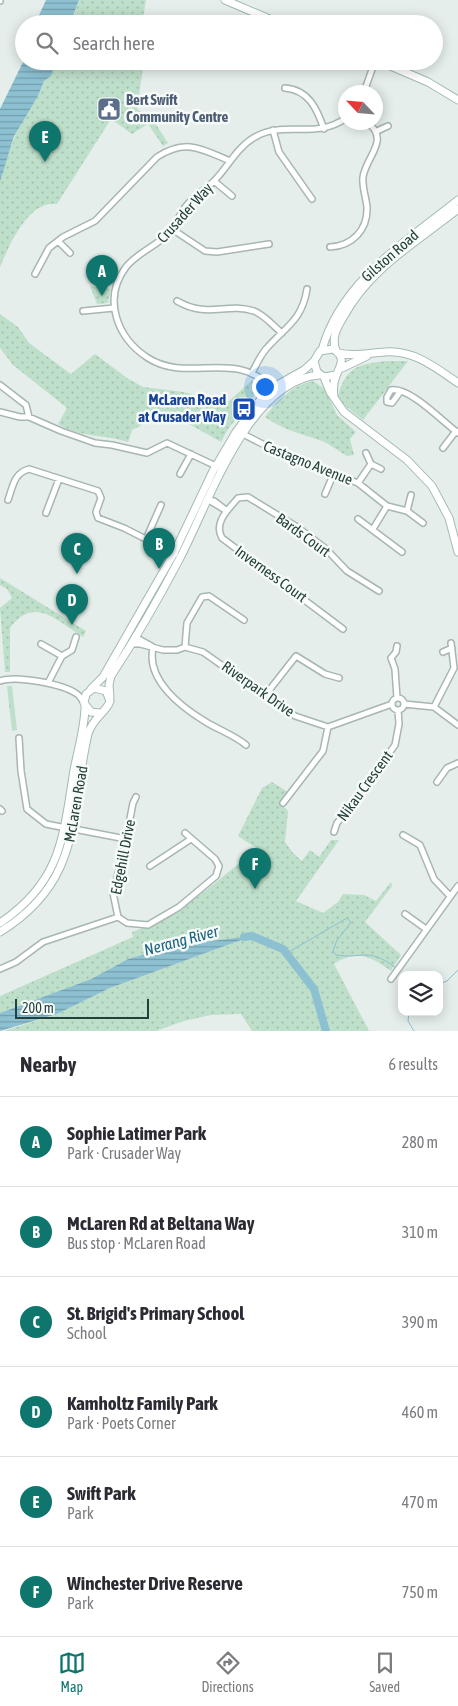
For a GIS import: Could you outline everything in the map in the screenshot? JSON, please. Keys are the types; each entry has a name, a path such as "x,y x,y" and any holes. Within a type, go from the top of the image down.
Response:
{"main road":[{"path":"225,0 260,15"},
{"path":"399,70 428,82 458,100"},
{"name":"Gilston Road","path":"322,350 324,341 349,296 366,274 458,200"},
{"name":"Gilston Road","path":"337,352 334,341 335,333 351,303 364,285 384,266 458,209"},
{"path":"336,375 303,377 284,388 266,404 243,434 177,555 103,677 85,696 85,704 91,712 100,713 108,708 111,676 136,636 177,555 201,496 216,466 247,417 272,388 304,370 322,350 329,349 337,352 410,354 434,365 458,383"},
{"path":"337,352 342,360 342,368"},
{"path":"334,398 336,375 342,368 374,353"},
{"path":"314,361 315,368 344,412 407,460 427,479 438,494 449,518 458,552"},
{"path":"90,690 102,688 110,697"},
{"name":"McLaren Road","path":"0,923 23,905 41,885 70,828 85,704"},
{"name":"McLaren Road","path":"0,932 30,909 49,886 63,861 87,739 90,728 100,713"}],"street":[{"path":"367,85 373,70"},
{"path":"285,88 298,90 309,98 324,129"},
{"name":"Crusader Way","path":"272,388 252,373 235,367 176,368 156,362 130,343 119,325 114,308 118,281 127,267 156,245 172,229 186,207 214,181 247,142 273,130 324,129 338,122"},
{"path":"330,247 342,246 355,238 366,222 367,207 362,188 364,174 376,148 377,131 388,126"},
{"path":"273,130 279,152 312,199"},
{"path":"35,274 49,248 95,221 157,157 172,147 198,147 230,161"},
{"path":"214,181 232,196"},
{"path":"172,229 206,251 217,252 269,244"},
{"path":"58,241 70,253"},
{"path":"252,373 265,350 302,310 307,289"},
{"path":"177,301 200,311 240,309 253,311 282,333"},
{"path":"83,311 114,308"},
{"path":"0,385 26,405 30,417"},
{"path":"400,392 413,396 457,432 442,448"},
{"path":"0,412 20,417 30,417 95,443 112,444 147,453 167,443 216,466"},
{"name":"Castagno Avenue","path":"243,434 290,458 358,483 387,506 407,511 423,523"},
{"path":"366,453 370,464 381,469"},
{"path":"180,474 191,454"},
{"path":"358,483 370,464"},
{"path":"8,500 16,476 21,471 29,469 98,491 101,498 96,512 98,518 177,555"},
{"path":"325,494 334,473"},
{"path":"46,514 59,479"},
{"path":"201,496 208,500 214,500 227,511"},
{"name":"Bards Court","path":"227,511 238,498 244,496 252,499 326,548 347,571 379,591"},
{"path":"407,511 411,496"},
{"path":"146,539 161,505"},
{"path":"372,529 387,506"},
{"name":"Inverness Court","path":"227,511 219,527 222,538 343,629"},
{"path":"358,518 402,552"},
{"path":"185,647 188,619 199,600 204,596 211,597 244,620"},
{"path":"124,640 136,636 153,648 153,669 173,697 207,723 246,745"},
{"path":"48,683 62,656 72,650 76,637"},
{"path":"41,644 62,656"},
{"name":"Riverpark Drive","path":"131,644 176,650 185,647 208,654 257,690 267,692 270,699 295,716 328,727"},
{"path":"283,803 323,751 328,727 392,704 397,698 395,670 391,658 396,652 397,646"},
{"path":"434,707 454,668 451,646 443,652"},
{"path":"267,692 296,656 325,674 339,678"},
{"path":"0,681 16,678 48,683 77,694 85,704"},
{"path":"77,694 90,690"},
{"path":"397,698 402,700 404,704 434,707 458,725"},
{"path":"392,704 393,708 398,710 402,709 404,704"},
{"name":"Nikau Crescent","path":"334,832 337,823 356,801 395,745 399,724 398,710"},
{"path":"19,738 21,770 28,809 46,824 126,839"},
{"path":"437,782 447,768 458,762"},
{"name":"Edgehill Drive","path":"118,917 113,894 133,803 136,797"},
{"path":"0,968 16,962 43,942 118,917 127,924 148,925 179,907 216,876 219,866 215,859 185,833"},
{"path":"403,835 420,845 434,878 450,896"},
{"path":"150,866 191,839"},
{"path":"391,979 458,886"},
{"path":"405,914 426,929"}],"green space":[{"path":"79,0 146,0 144,15 74,15"},
{"path":"53,70 143,70 137,109 153,120 168,143 163,146 148,124 132,134 111,119 57,204 37,209 21,226 0,267 0,182 4,167 18,127 38,96 44,81 51,76"},
{"path":"90,286 111,289 108,303 97,304"},
{"path":"0,314 18,327 29,343 71,374 95,354 127,378 143,387 183,392 228,402 252,380 258,385 259,390 228,429 221,442 173,415 160,416 132,430 128,442 75,432 58,424 67,408 13,365 0,348"},
{"path":"387,361 408,361 363,420 343,404 338,396 341,386 349,373 355,369 368,364"},
{"path":"313,381 325,389 337,415 356,432 350,439 354,455 347,456 326,443 285,428 265,417 286,394 298,386"},
{"path":"0,578 86,631 83,637 47,614 29,613 19,618 10,628 10,672 5,672 0,608 12,598 7,589 0,585"},
{"path":"7,686 12,686 17,730 12,731"},
{"path":"272,782 288,792 280,803 288,811 285,842 302,861 310,850 319,857 331,840 339,840 296,901 323,913 338,902 343,894 364,895 376,901 391,882 392,886 365,922 401,955 391,971 377,961 363,956 349,957 334,964 369,1031 252,1031 241,1014 211,1015 184,1021 156,1031 4,1031 57,1014 110,988 249,937 171,946 128,959 91,979 0,1013 0,996 133,937 132,932 150,925 182,907 227,873 256,848 238,836 262,788"}],"water":[{"path":"46,0 79,0 73,15 39,15"},
{"path":"19,70 53,70 51,76 44,81 38,96 14,136 0,182 0,109"},
{"path":"252,936 110,988 57,1014 0,1031 0,1013 91,979 128,959 171,946"}],"waterway":[{"path":"287,953 347,918 351,922 337,940 333,951 336,955 372,955 395,967"},
{"name":"Nerang River","path":"244,937 252,936 283,949 314,989 326,1031"},
{"path":"443,982 458,970"},
{"path":"409,1016 408,1021 414,1031"}],"place":[{"name":"Bert Swift Community Centre","path":"109,109"},
{"name":"Swift Park","path":"45,162"},
{"name":"Sophie Latimer Park","path":"102,296"},
{"name":"McLaren Road at Crusader Way","path":"244,409"},
{"name":"McLaren Rd at Beltana Way","path":"159,569"},
{"name":"St. Brigid's Primary School","path":"77,574"},
{"name":"Kamholtz Family Park","path":"72,625"},
{"name":"Winchester Drive Reserve","path":"255,889"}]}
